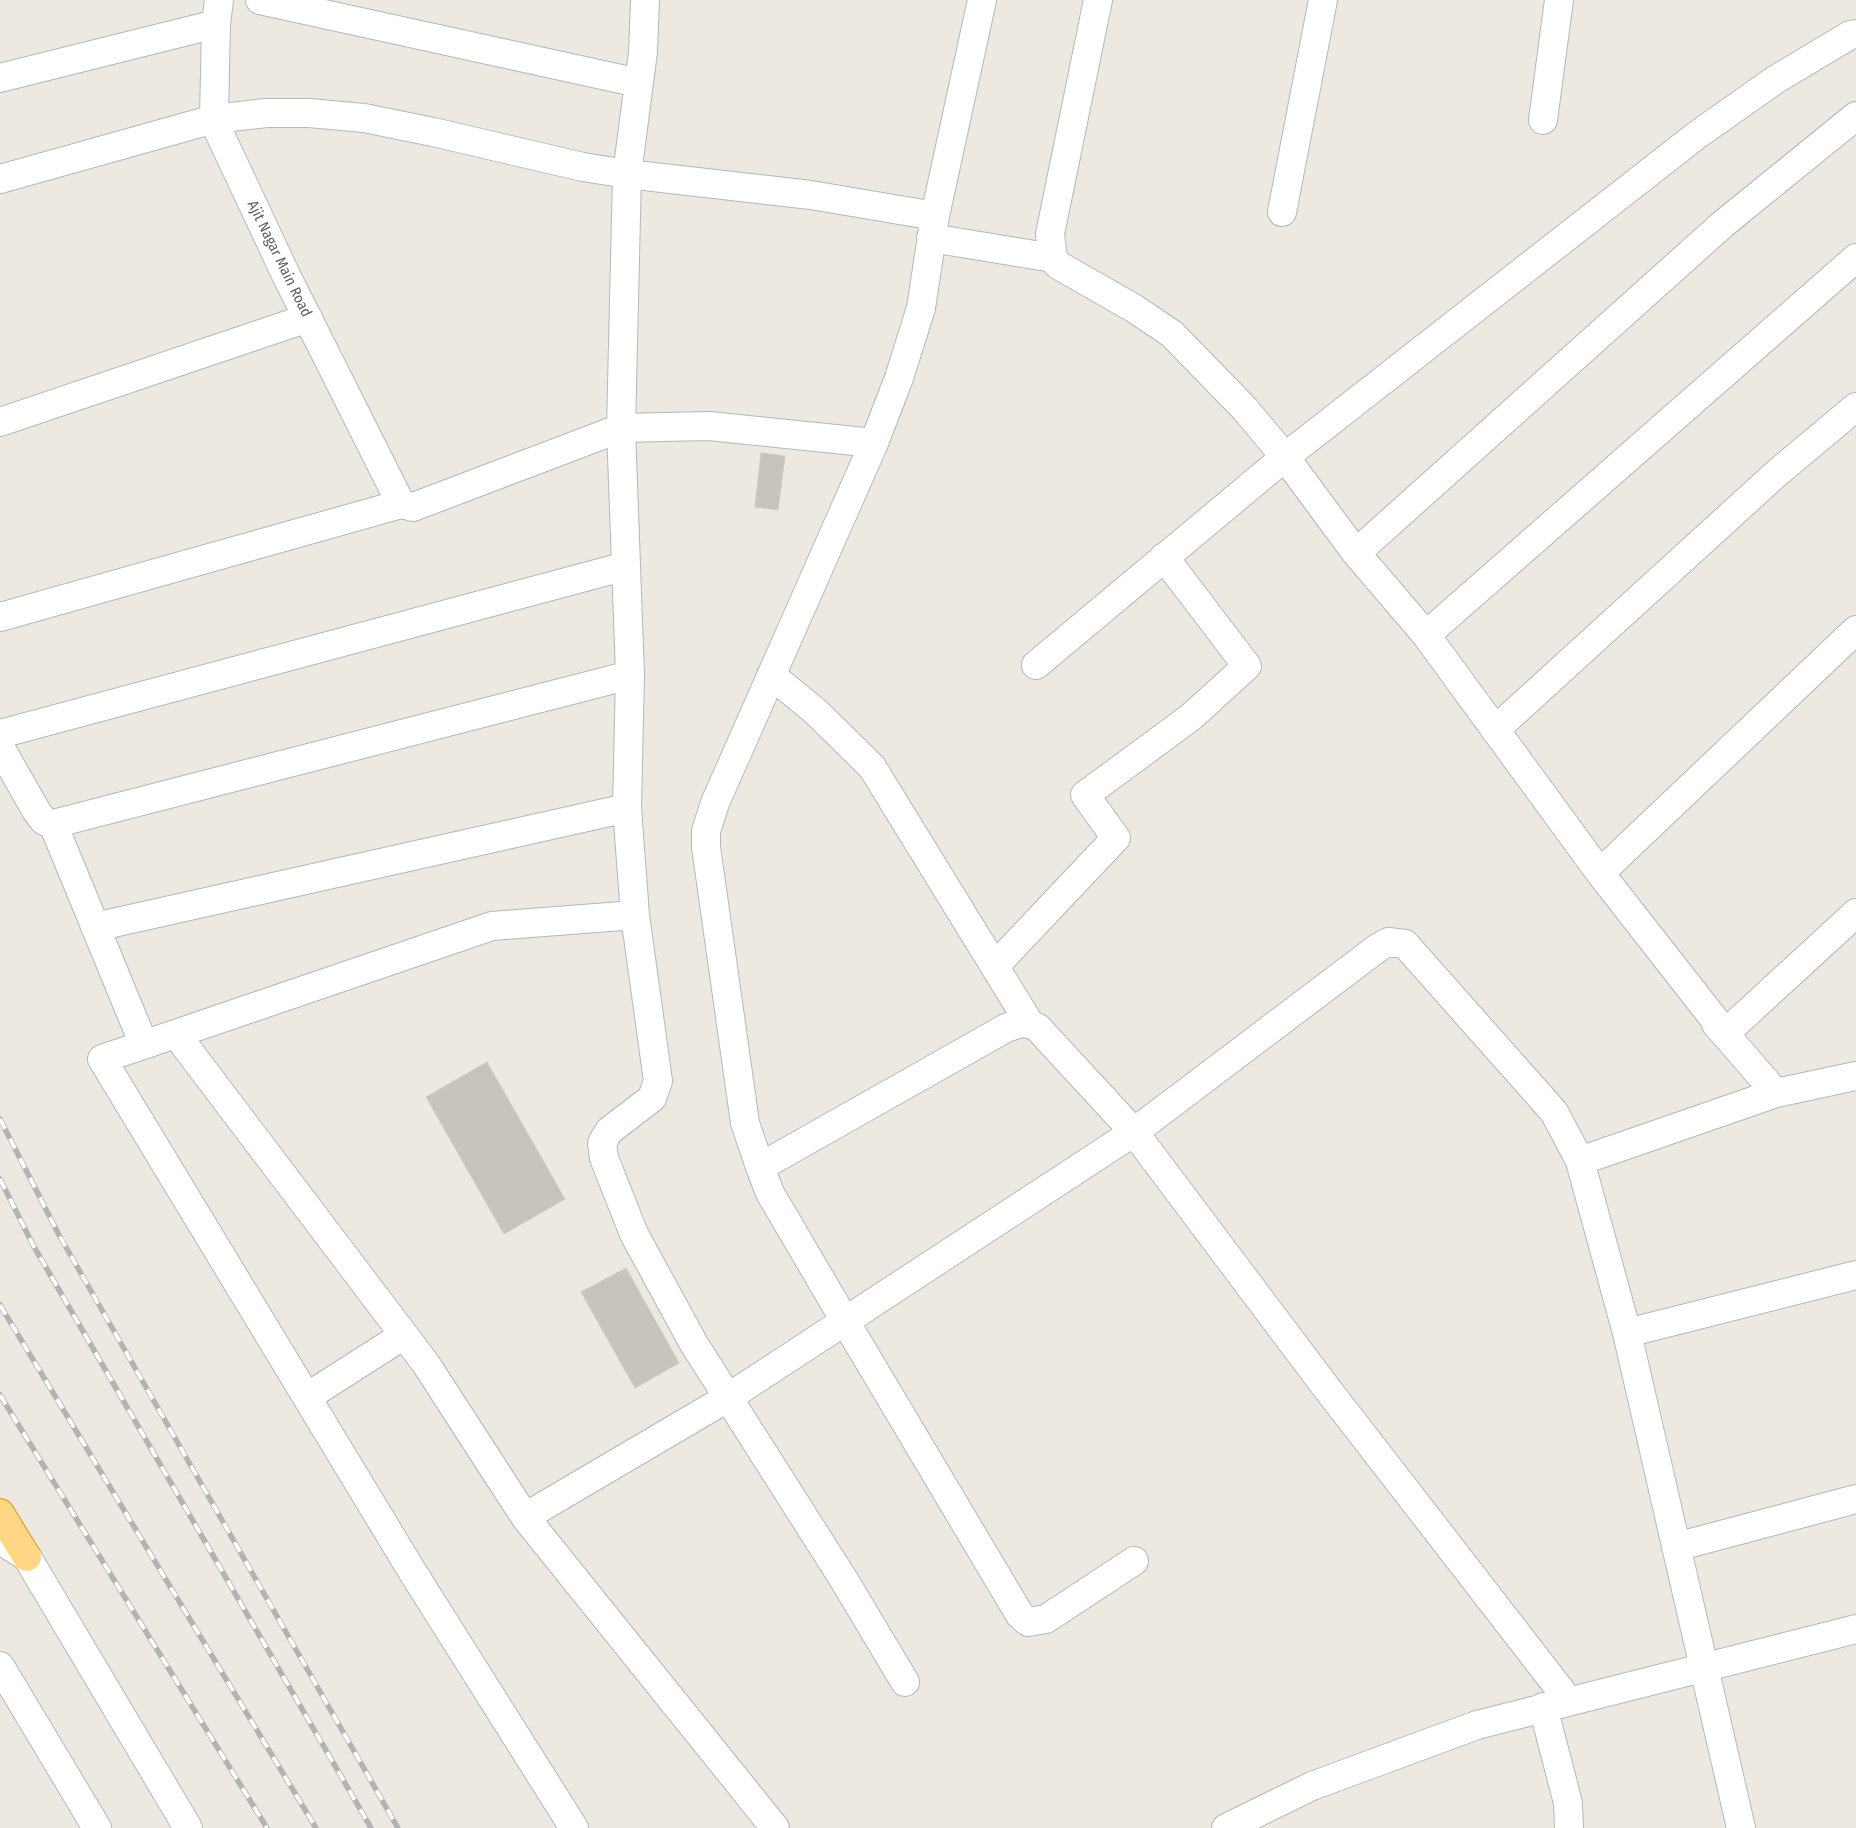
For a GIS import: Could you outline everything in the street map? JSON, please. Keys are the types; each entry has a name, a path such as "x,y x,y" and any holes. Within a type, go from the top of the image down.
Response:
{"highway":[{"path":"0,1513 27,1557"}],"street":[{"path":"260,0 639,83"},
{"path":"645,0 639,83 627,174 621,428 630,675 627,808 635,915 658,1081 652,1098 609,1131 602,1142 604,1158 634,1234 694,1344 729,1397 905,1682"},
{"path":"982,0 933,227 921,308 899,378 874,443 715,803 706,831 706,847 744,1122 770,1193 1020,1615 1028,1622 1046,1619 1134,1561"},
{"path":"1098,0 1050,234 1053,258 1058,265 1068,272 1135,309 1172,334 1205,366 1286,456 1356,553 1426,635 1600,873 1716,1024 1776,1094"},
{"path":"1282,212 1323,0"},
{"path":"1543,120 1559,0"},
{"path":"0,78 218,12"},
{"name":"Ajit Nagar Main Road","path":"218,12 214,119 222,142 401,504"},
{"path":"1036,665 1286,456 1697,135 1775,80 1850,35 1856,34"},
{"path":"0,179 214,119 266,113 309,113 364,118 627,174 812,195 1053,258"},
{"path":"1356,553 1723,224 1856,116"},
{"path":"1426,635 1856,258"},
{"path":"0,422 308,318"},
{"path":"1495,730 1777,473 1856,406"},
{"path":"0,617 401,504 413,508 621,428 709,426 874,443"},
{"path":"995,966 1116,838 1085,796 1191,716 1247,666 1164,557"},
{"path":"0,734 626,566"},
{"path":"1600,873 1856,630"},
{"path":"0,747 37,812 44,821 53,824 630,675"},
{"path":"771,675 816,711 872,767 1030,1024"},
{"path":"95,928 627,808"},
{"path":"53,824 144,1044"},
{"path":"1716,1024 1722,1029 1732,1027 1856,913"},
{"path":"574,1828 412,1571 102,1059 492,926 635,915"},
{"path":"525,1517 729,1397 1134,1132 1379,947 1388,942 1398,942 1405,944 1554,1112 1580,1161 1627,1333 1741,1828"},
{"path":"760,1167 1006,1028 1020,1024 1030,1024 1038,1028 1095,1086 1134,1132 1325,1386 1556,1704 1568,1803 1569,1828"},
{"path":"176,1034 426,1364 525,1517 775,1828"},
{"path":"1580,1161 1776,1094 1856,1076"},
{"path":"1627,1333 1856,1275"},
{"path":"307,1397 404,1335"},
{"path":"1676,1547 1856,1499"},
{"path":"0,1540 27,1557 188,1828"},
{"path":"1226,1828 1312,1786 1477,1725 1856,1629"},
{"path":"0,1666 97,1828"}],"building":[{"path":"761,453 785,456 778,510 755,507"},
{"path":"487,1062 565,1199 504,1234 426,1097"},
{"path":"626,1268 679,1363 635,1388 581,1292"}],"railway":[{"path":"0,1119 59,1235 398,1828"},
{"path":"0,1179 33,1245 371,1828"},
{"path":"0,1305 316,1828"},
{"path":"0,1395 267,1828"}]}
